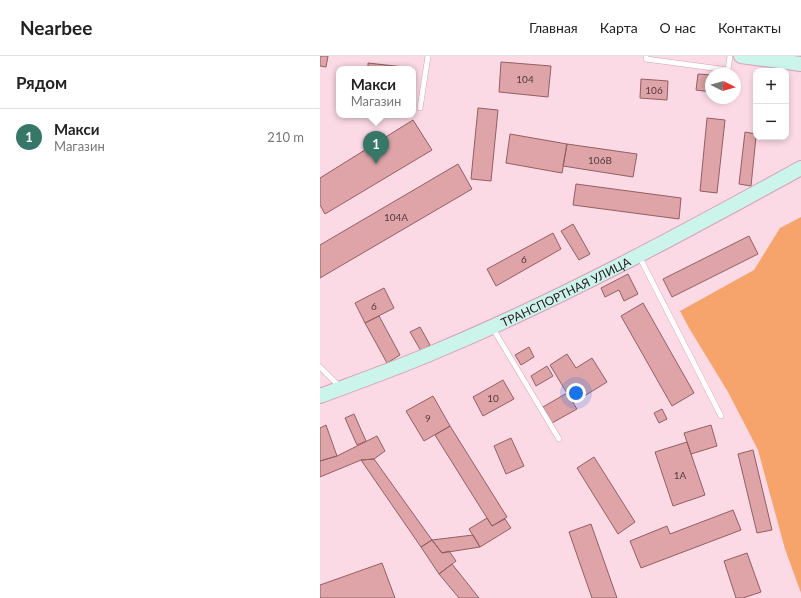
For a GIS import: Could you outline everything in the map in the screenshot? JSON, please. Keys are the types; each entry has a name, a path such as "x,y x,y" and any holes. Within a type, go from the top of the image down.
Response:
{"main road":[{"path":"741,56 801,64"},
{"name":"ТРАНСПОРТНАЯ УЛИЦА","path":"320,396 438,351 564,294 707,220 801,168"}],"lane":[{"path":"420,108 428,56"},
{"path":"646,56 646,59 728,70 730,56"},
{"path":"638,255 721,416"},
{"path":"492,326 559,439"},
{"path":"320,367 341,388"}],"shaded area":[{"path":"801,217 801,593 785,549 758,450 728,392 680,311 754,270 780,228"}],"building":[{"path":"320,56 328,56 326,67 320,66"},
{"path":"501,62 551,66 548,97 499,92"},
{"path":"368,63 395,66 368,66"},
{"path":"698,74 705,75 705,91 696,90"},
{"path":"641,79 668,81 667,100 640,98"},
{"path":"478,108 498,110 491,181 471,179"},
{"path":"707,118 725,120 717,193 700,191"},
{"path":"413,120 432,150 325,214 320,205 320,178"},
{"path":"745,132 753,133 753,140 755,140 751,186 739,184"},
{"path":"510,134 567,144 562,173 506,163"},
{"path":"567,144 637,154 633,177 563,166"},
{"path":"458,164 472,189 320,278 320,245"},
{"path":"576,184 681,198 679,219 573,205"},
{"path":"573,224 590,254 579,260 561,231"},
{"path":"553,233 561,249 496,286 487,269"},
{"path":"749,236 758,254 672,297 663,279"},
{"path":"628,274 638,294 624,301 619,290 605,297 601,288"},
{"path":"384,288 394,308 365,323 355,303"},
{"path":"643,303 694,393 672,406 621,316"},
{"path":"379,316 400,355 387,363 365,323"},
{"path":"420,327 430,345 421,351 410,332"},
{"path":"529,347 534,357 521,365 515,355"},
{"path":"567,354 576,368 592,358 607,382 573,403 550,365"},
{"path":"547,366 553,376 536,386 531,376"},
{"path":"503,380 514,399 483,416 473,397"},
{"path":"567,393 577,409 552,423 543,407"},
{"path":"433,396 450,426 424,441 406,411"},
{"path":"662,409 667,419 659,423 654,413"},
{"path":"354,414 366,441 357,445 345,418"},
{"path":"326,425 337,456 320,461 320,428"},
{"path":"711,425 717,446 691,454 684,433"},
{"path":"450,426 507,517 492,526 435,435"},
{"path":"377,436 385,451 374,459 361,460 320,477 320,461 337,456"},
{"path":"511,438 524,466 506,474 494,446"},
{"path":"687,442 705,495 673,506 655,452"},
{"path":"753,450 772,530 757,533 738,454"},
{"path":"594,457 635,522 618,534 577,468"},
{"path":"374,459 432,540 421,547 361,460"},
{"path":"733,510 741,530 641,568 630,541 667,526 670,534"},
{"path":"487,518 492,526 505,519 511,528 480,547 469,529"},
{"path":"591,524 617,598 592,598 569,532"},
{"path":"473,535 480,547 442,553 432,540"},
{"path":"432,540 442,553 449,551 456,561 439,574 421,547"},
{"path":"747,553 761,592 743,598 736,598 724,561"},
{"path":"382,563 395,598 320,598 320,585"},
{"path":"452,564 479,598 459,598 439,574"}],"place":[{"name":"Макси","path":"376,164"}]}
